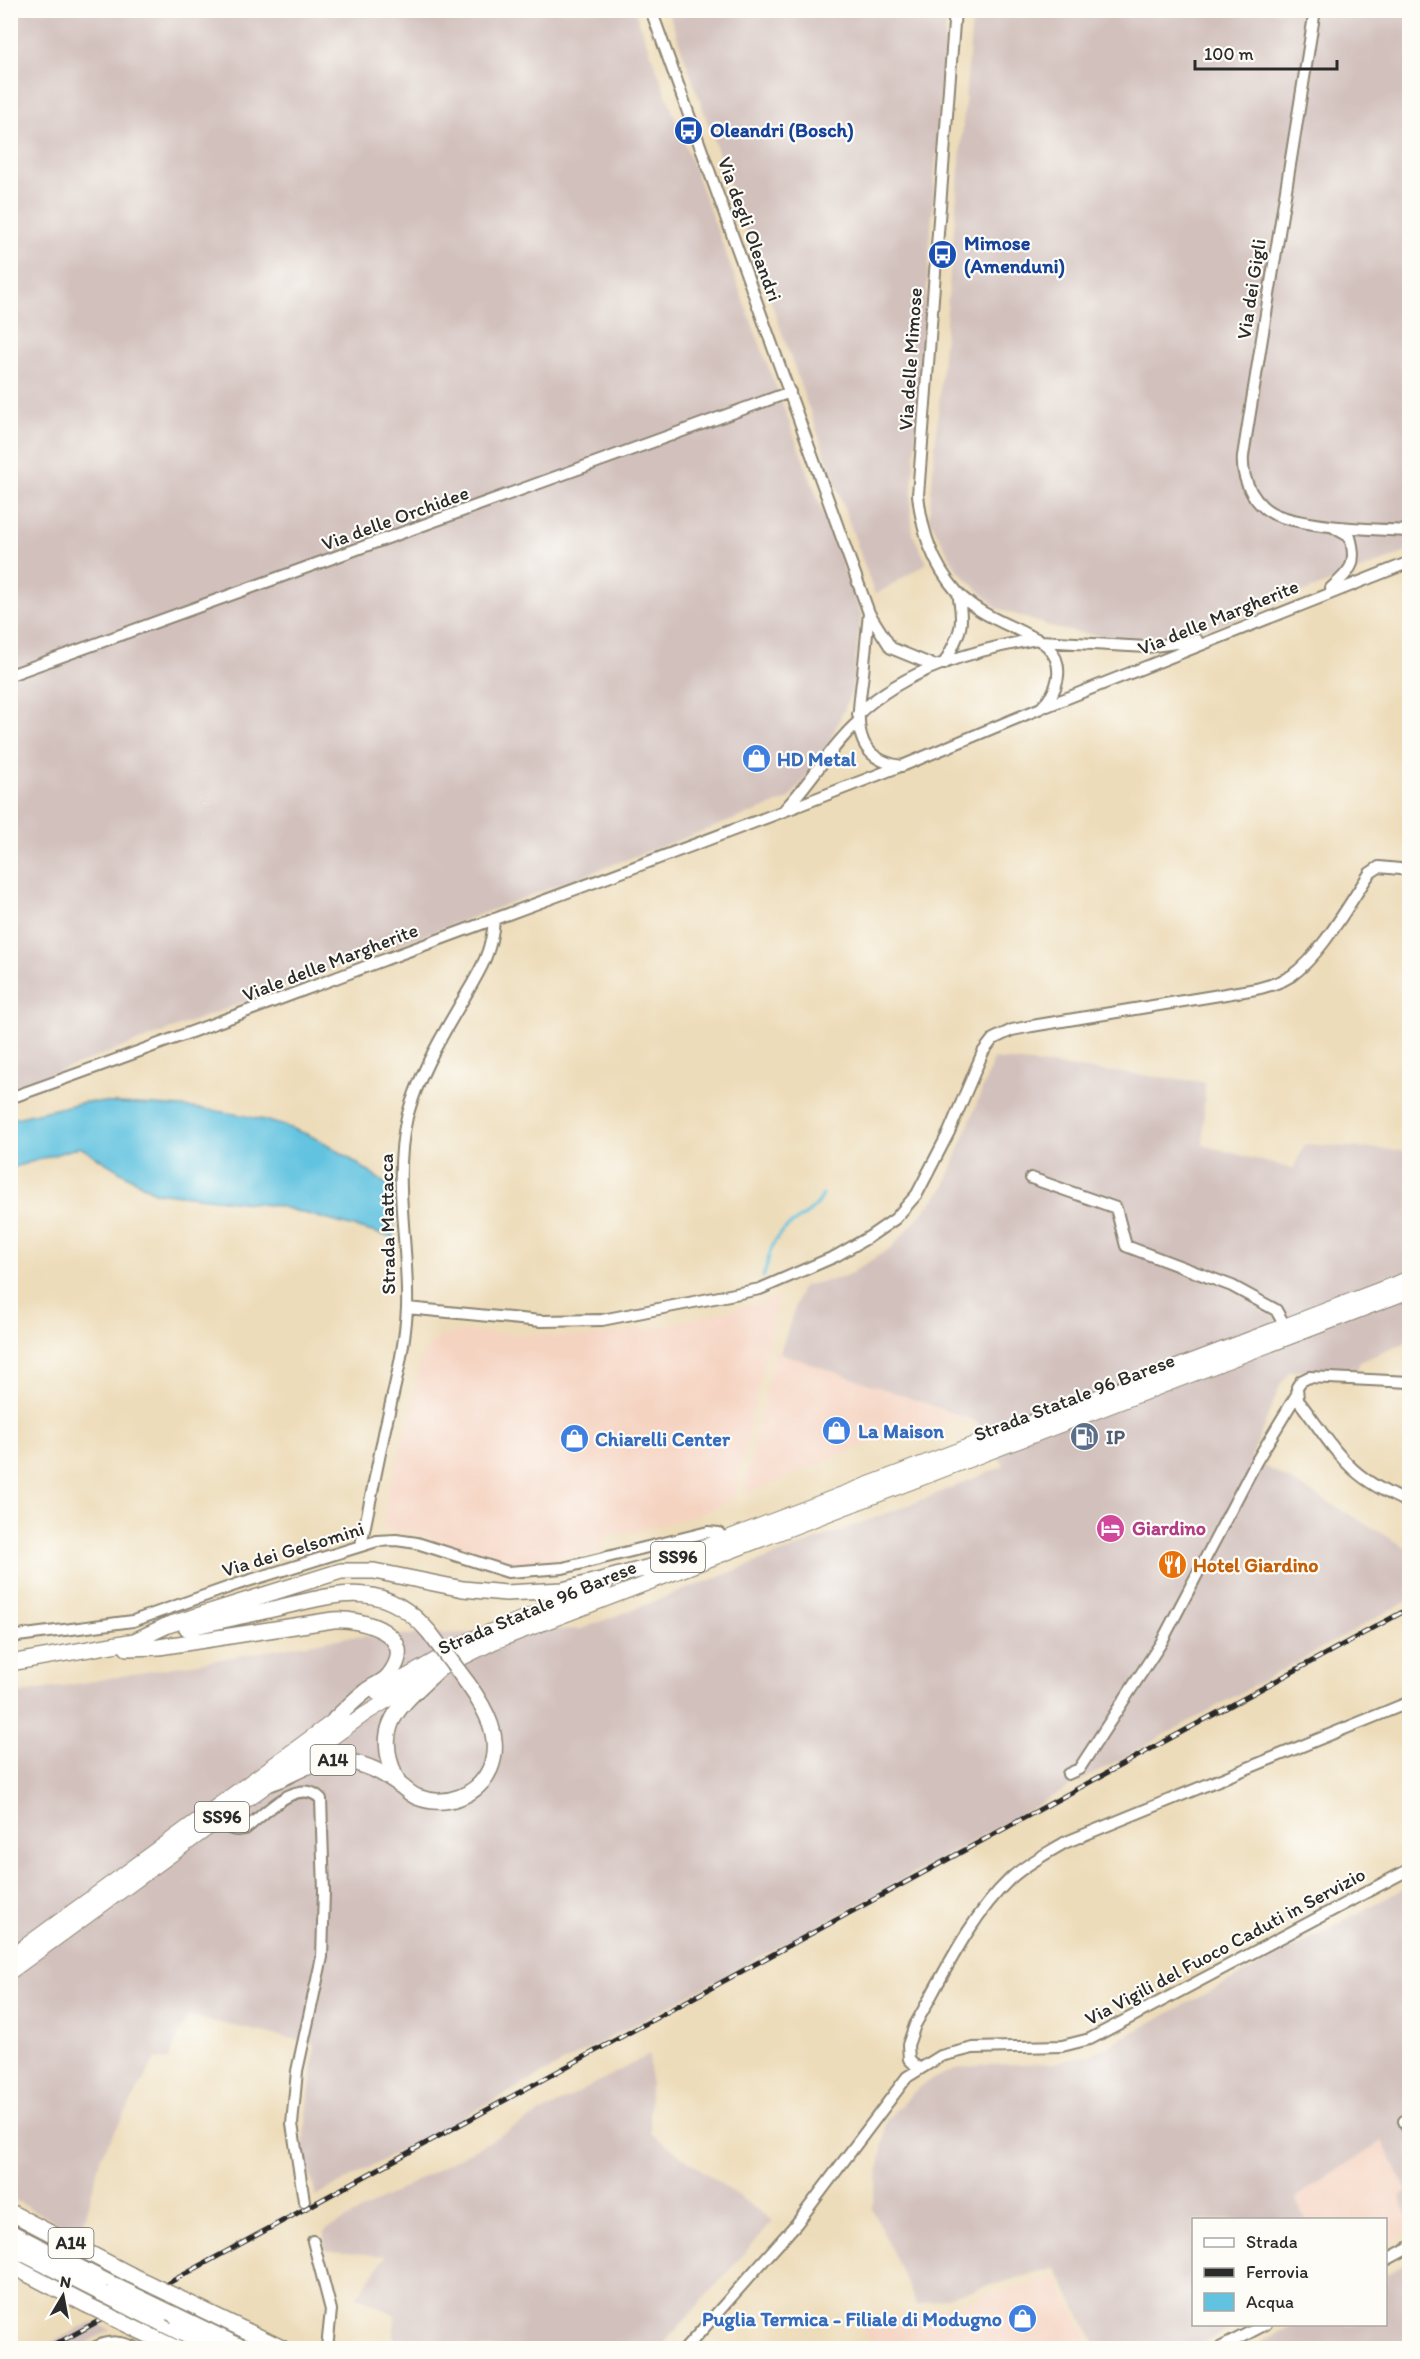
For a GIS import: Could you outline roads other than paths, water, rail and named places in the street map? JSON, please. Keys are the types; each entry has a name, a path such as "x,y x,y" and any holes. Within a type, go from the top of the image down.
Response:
{"highway":[{"path":"130,1643 168,1625 341,1571 374,1571 474,1590 506,1593 563,1590 654,1566"},
{"path":"10,1663 130,1643 219,1620 348,1593 376,1596 395,1602 418,1618 468,1684 489,1718 494,1738 493,1760 485,1777 467,1794 441,1802 417,1797 399,1785 386,1754 387,1731 402,1705 438,1670"},
{"path":"97,1649 159,1647 333,1620 348,1619 372,1624 390,1635 397,1650 395,1664 385,1679 361,1695 335,1719"},
{"name":"A14","path":"267,1784 285,1779 314,1763 336,1760 370,1768 399,1785"},
{"name":"A14","path":"10,2212 131,2275 282,2349"},
{"name":"A14","path":"10,2232 159,2322 212,2349"},
{"name":"A14","path":"10,2247 109,2290 175,2315 243,2349"},
{"name":"A14","path":"10,2265 176,2349"}],"main road":[{"name":"Strada Statale 96 Barese","path":"10,1957 335,1719 399,1679 472,1639 526,1615 1410,1278"},
{"name":"Strada Statale 96 Barese","path":"10,1972 365,1714 438,1670 494,1642 597,1600 1410,1291"}],"street":[{"name":"Via degli Oleandri","path":"651,10 869,613"},
{"name":"Via delle Mimose","path":"955,10 918,495 922,530 932,552 958,593"},
{"name":"Via dei Gigli","path":"1314,10 1242,465 1250,490 1268,510 1278,516 1321,523 1410,531"},
{"name":"Via delle Orchidee","path":"10,675 790,392"},
{"name":"Via dei Gigli","path":"1321,523 1340,530 1350,537 1353,547 1347,575 1325,595"},
{"name":"Via delle Margherite","path":"662,857 902,766 1224,634 1410,561"},
{"path":"958,593 984,613 1039,640 1048,647 1056,661 1057,686 1051,698 1041,708"},
{"path":"939,665 959,637 963,617 958,593"},
{"path":"869,613 891,648 939,665"},
{"path":"869,613 858,717 860,735 870,753 888,764 902,766"},
{"path":"783,812 807,787 858,717 883,692 939,665 980,651 1039,640 1147,647 1224,634"},
{"name":"Viale delle Margherite","path":"10,1098 170,1042 662,857"},
{"path":"407,1308 541,1321 602,1320 760,1289 779,1281 836,1256 869,1238 895,1219 917,1194 949,1132 983,1052 993,1040 1012,1030 1032,1026 1275,984 1300,969 1312,956 1370,873 1379,867 1410,870"},
{"name":"Strada Mattacca","path":"361,1545 398,1376 407,1308 401,1182 402,1146 407,1118 418,1085 443,1033 490,950 494,919"},
{"path":"1031,1178 1116,1208 1126,1246 1242,1291 1276,1310 1285,1326"},
{"path":"1068,1774 1079,1769 1161,1643 1256,1462 1297,1394 1301,1381 1309,1377 1410,1382"},
{"path":"1297,1394 1298,1400 1347,1467 1371,1484 1410,1503"},
{"name":"Via dei Gelsomini","path":"10,1637 133,1621 361,1545 396,1540 417,1543 508,1572 563,1568 708,1532 719,1533 722,1540"},
{"path":"919,2069 909,2059 908,2045 915,2025 985,1907 1011,1878 1028,1865 1074,1839 1410,1702"},
{"path":"218,1819 230,1830 245,1829 294,1792 310,1791 321,1799 324,1891 322,1958 297,2071 292,2124 304,2201"},
{"name":"Via Vigili del Fuoco Caduti in Servizio","path":"686,2349 797,2223 881,2109 907,2077 919,2069 940,2056 973,2048 1062,2046 1090,2039 1410,1869"},
{"path":"1404,2121 1410,2133"},
{"path":"313,2241 331,2310 327,2349"},
{"path":"1387,2259 1410,2247"},
{"path":"1220,2349 1264,2326"},
{"path":"94,2349 119,2342 136,2349"}],"water":[{"path":"85,1102 173,1106 236,1114 265,1120 319,1140 392,1188 394,1238 278,1206 154,1192 80,1147 11,1168 11,1119"}],"waterway":[{"path":"763,1277 771,1249 780,1234 806,1215 823,1195"}],"railway":[{"path":"49,2348 1410,1608"}],"place":[{"name":"Oleandri (Bosch)","path":"689,130"},
{"name":"Mimose (Amenduni)","path":"943,254"},
{"name":"HD Metal","path":"756,759"},
{"name":"La Maison","path":"837,1431"},
{"name":"IP","path":"1085,1437"},
{"name":"Chiarelli Center","path":"574,1439"},
{"name":"Giardino","path":"1111,1528"},
{"name":"Hotel Giardino","path":"1172,1565"},
{"name":"Puglia Termica - Filiale di Modugno","path":"1023,2319"}]}
